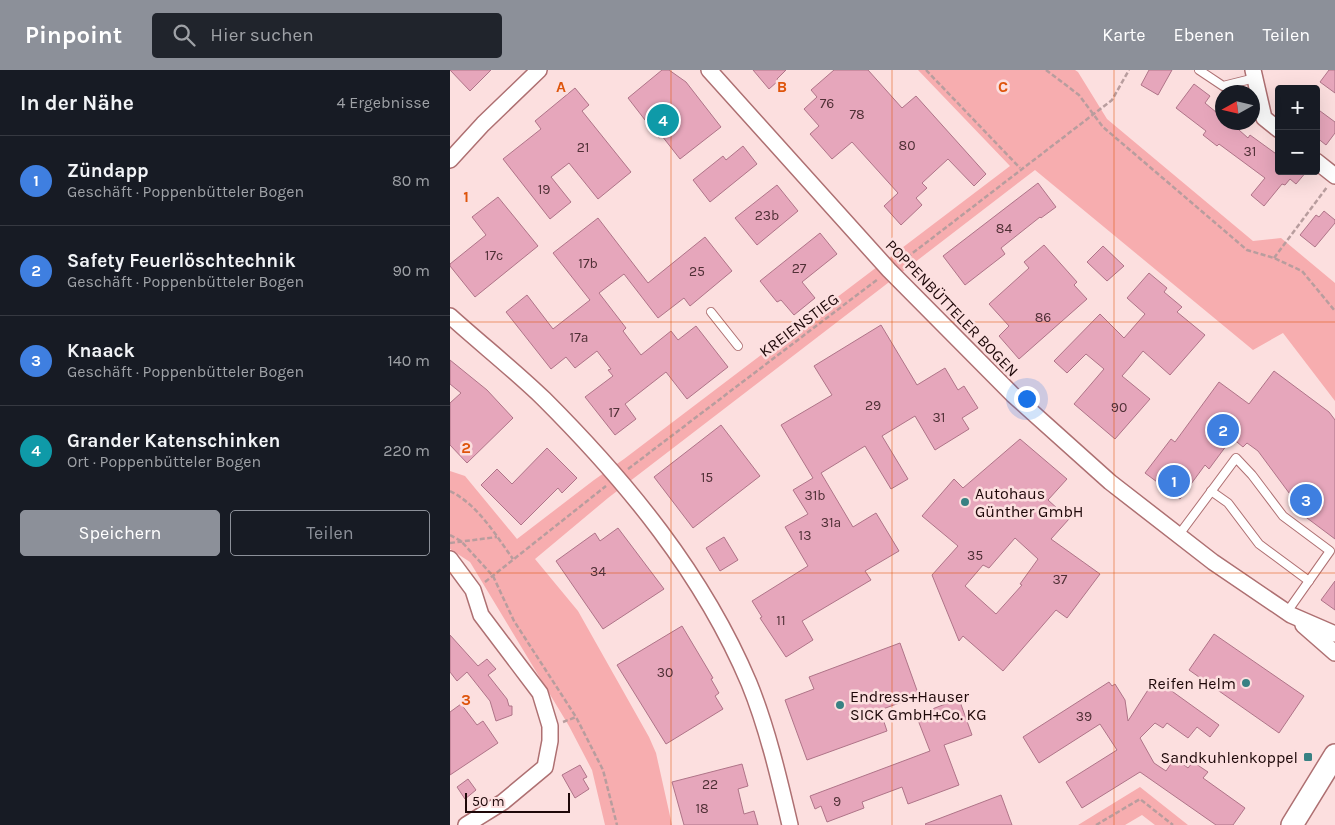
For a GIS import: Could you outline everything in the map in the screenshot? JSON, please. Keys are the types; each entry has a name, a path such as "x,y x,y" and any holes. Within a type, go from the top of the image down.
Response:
{"main road":[{"path":"1292,825 1335,755"}],"street":[{"path":"450,160 483,124 539,70"},
{"name":"POPPENBÜTTELER BOGEN","path":"709,70 889,270 1013,395 1110,482 1213,562 1289,613 1335,653"},
{"path":"1254,74 1264,118 1275,127"},
{"path":"1320,166 1332,180"},
{"path":"450,316 543,398 618,477 661,531 698,586 731,645 750,685 790,825"},
{"path":"450,559 473,590 481,615 540,694 550,726 546,768 503,802 466,825"},
{"name":"POPPENBÜTTELER BOGEN","path":"1289,613 1335,634"}],"lane":[{"path":"1199,70 1223,86 1254,74"},
{"path":"711,312 738,346"},
{"path":"1178,536 1236,458 1252,475 1283,516 1330,551 1289,613"},
{"path":"1211,491 1228,503 1259,544 1309,581"}],"path":[{"path":"926,70 1020,168"},
{"path":"1046,70 1079,95 1102,127 1247,250 1274,258 1302,271 1335,311"},
{"name":"KREIENSTIEG","path":"473,590 1020,168 1112,100 1128,70"},
{"path":"1274,258 1332,180"},
{"path":"450,491 480,514 513,559"},
{"path":"450,535 461,541 493,576 514,621 576,717 603,770 617,825"},
{"path":"450,542 497,537"},
{"path":"1096,825 1140,799 1173,825"}],"shaded area":[{"path":"918,70 1075,70 1078,72 1107,119 1253,241 1281,238 1335,283 1335,401 1283,333 1253,350 1035,170 608,498 535,559 578,611 649,737 656,753 672,825 605,825 592,770 569,726 470,562 450,549 450,471 465,476 517,539 1010,166"},
{"path":"1140,787 1188,825 1155,825 1142,815 1125,825 1078,825"}],"building":[{"path":"450,70 491,70 470,91"},
{"path":"662,70 669,70 686,82 721,127 680,159 662,136 659,138 628,98"},
{"path":"753,70 786,70 769,89"},
{"path":"834,70 868,70 902,108 916,96 986,174 974,186 948,159 922,183 927,188 916,198 922,205 901,225 884,206 898,193 852,142 832,159 810,134 819,126 804,109 817,97 811,90"},
{"path":"1149,70 1172,70 1158,95 1141,85"},
{"path":"1329,70 1335,70 1335,93 1320,82"},
{"path":"1194,84 1210,96 1205,103 1215,111 1215,130 1239,130 1248,138 1250,135 1275,153 1275,175 1304,175 1296,184 1290,179 1285,185 1282,184 1264,206 1251,195 1265,178 1219,144 1217,146 1203,135 1206,131 1176,108"},
{"path":"575,88 589,105 582,111 631,172 598,199 569,163 551,177 571,202 550,219 503,159 541,129 535,121"},
{"path":"1320,111 1335,122 1335,133 1326,145 1320,140"},
{"path":"743,146 757,164 710,202 693,180 723,156 726,160"},
{"path":"1038,183 1056,207 1040,217 1001,248 1005,254 965,285 943,256"},
{"path":"777,185 798,211 757,245 735,218"},
{"path":"498,197 538,246 475,297 450,264 486,235 472,217"},
{"path":"1324,211 1335,220 1335,223 1315,247 1300,235 1316,215 1319,217"},
{"path":"598,218 648,283 705,237 732,271 690,306 684,298 658,318 624,274 599,293 626,328 623,331 641,355 671,331 678,340 696,326 728,367 687,399 666,372 625,404 636,419 615,435 585,397 613,376 608,370 611,369 597,351 575,368 566,357 551,369 506,312 527,295 553,329 590,300 553,253"},
{"path":"820,233 837,254 802,282 815,298 794,315 781,300 777,302 760,281"},
{"path":"1044,245 1077,282 1074,285 1087,299 1019,359 999,336 1009,326 989,304 1029,268 1024,262"},
{"path":"1103,246 1124,266 1107,281 1087,262"},
{"path":"1149,273 1167,288 1164,292 1182,307 1177,312 1205,335 1170,375 1143,351 1122,376 1150,399 1115,439 1074,404 1104,369 1086,354 1067,373 1054,361 1100,314 1124,338 1145,314 1127,298"},
{"path":"881,325 917,385 945,368 958,390 964,386 978,408 962,418 969,429 935,450 915,416 882,436 908,479 891,489 865,446 821,473 853,527 876,513 899,551 865,571 871,580 802,621 813,640 786,657 760,618 762,617 752,601 808,566 785,527 808,514 793,490 813,478 781,425 832,395 814,366"},
{"path":"450,360 487,390 513,418 467,463 450,445 450,403 461,393 450,384"},
{"path":"1274,371 1329,412 1335,420 1335,539 1295,509 1298,505 1258,451 1247,443 1243,447 1232,438 1209,469 1205,465 1180,499 1145,473 1171,439 1175,442 1219,382 1249,404"},
{"path":"721,425 760,476 693,528 654,477"},
{"path":"1020,439 1067,479 1048,500 1069,519 1051,539 1100,574 1067,618 1056,610 1003,671 963,636 959,641 932,575 958,546 922,516 954,479 963,488","holes":["1015,538 1038,559 1020,584 1022,585 996,614 965,586 983,565 989,568"]},
{"path":"547,448 577,478 562,493 558,488 521,525 481,485 497,469 512,484"},
{"path":"618,528 664,589 603,629 556,561 595,533 600,541"},
{"path":"724,537 738,560 720,571 706,548"},
{"path":"1335,581 1335,610 1321,600"},
{"path":"682,626 713,678 711,679 719,693 715,696 723,709 666,744 617,665"},
{"name":"Reifen Helm","path":"1214,634 1304,696 1279,733 1189,670"},
{"path":"450,635 478,666 487,659 496,669 488,675 507,699 509,706 512,706 512,715 496,721 490,701 467,672 457,681 450,672"},
{"name":"Endress+Hauser SICK GmbH+Co. KG","path":"900,643 919,696 880,710 887,731 807,760 785,700 814,689 809,677"},
{"path":"1155,679 1219,725 1210,737 1197,727 1188,738 1167,723 1163,728 1155,723 1140,738 1154,763 1166,771 1175,758 1188,768 1193,762 1208,772 1203,778 1245,808 1233,825 1216,825 1140,772 1082,808 1066,782 1117,750 1100,724 1039,763 1023,737 1109,682 1112,686 1115,684 1125,700 1128,721"},
{"path":"959,699 972,735 944,745 959,785 908,804 902,787 862,802 864,808 827,822 821,806 815,809 810,796 930,751 916,715"},
{"path":"461,704 477,725 483,721 498,743 450,775 450,712"},
{"path":"742,764 748,786 738,789 744,814 754,811 758,825 684,825 672,782"},
{"path":"580,765 587,777 583,779 589,789 575,798 562,775"},
{"path":"468,779 476,790 465,799 457,787"},
{"path":"1001,795 1012,825 925,824"}],"place":[{"name":"Grander Katenschinken","path":"663,120"},
{"name":"Safety Feuerlöschtechnik","path":"1223,430"},
{"name":"Zündapp","path":"1174,481"},
{"name":"Knaack","path":"1306,500"},
{"name":"Autohaus Günther GmbH","path":"965,502"},
{"name":"Reifen Helm","path":"1246,683"},
{"name":"Endress+Hauser SICK GmbH+Co. KG","path":"840,705"},
{"name":"Sandkuhlenkoppel","path":"1308,757"}]}
